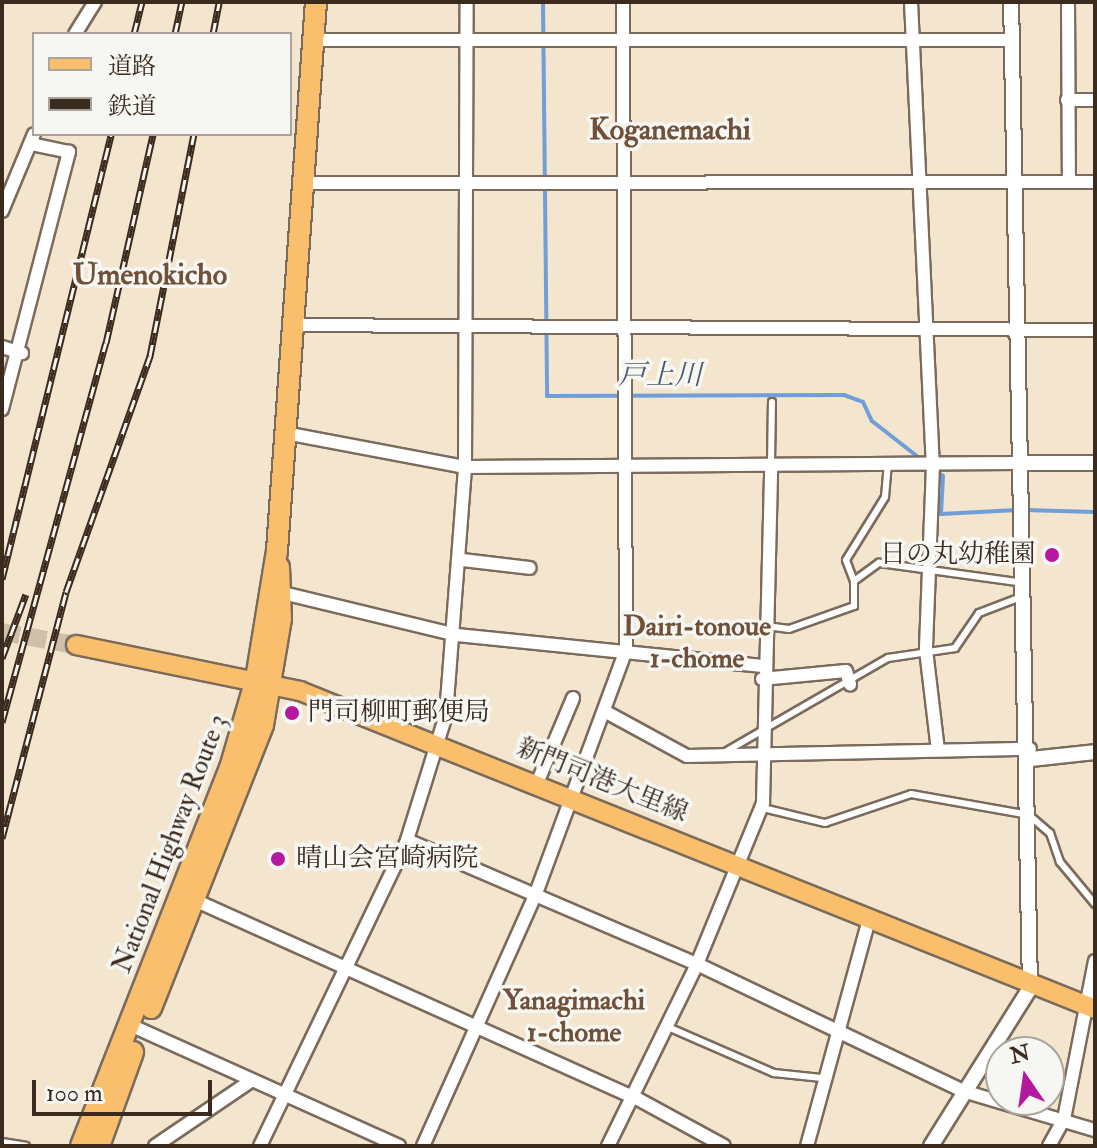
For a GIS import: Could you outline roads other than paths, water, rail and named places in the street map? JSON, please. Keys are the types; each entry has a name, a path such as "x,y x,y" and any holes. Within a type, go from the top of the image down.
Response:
{"highway":[{"name":"National Highway Route 3","path":"265,681 316,2"},
{"name":"National Highway Route 3","path":"81,1146 136,1027 188,897 265,681 283,593 277,551"},
{"name":"National Highway Route 3","path":"99,1146 136,1027"}],"main road":[{"name":"新門司港大里線","path":"76,645 265,681 571,794 1030,988 1092,1008"}],"street":[{"path":"76,32 95,2"},
{"path":"260,1146 342,966 407,840 440,746 457,635 462,560 469,182 467,2"},
{"path":"423,1146 535,896 571,794 606,712 626,650 623,2"},
{"path":"911,2 923,182 933,465 926,650 938,750"},
{"path":"931,1146 1030,988 1031,754 1018,598 1011,2"},
{"path":"1068,2 1069,181"},
{"path":"313,40 1011,40"},
{"path":"1067,100 1095,100"},
{"path":"2,211 7,174 32,139 69,152 22,353 2,409"},
{"path":"303,183 624,180 1095,182"},
{"path":"292,325 929,325 1095,330"},
{"path":"2,347 22,353"},
{"path":"285,433 465,467 1095,463"},
{"path":"608,1146 636,1098 697,964 740,866 761,808 768,754 762,673 771,464"},
{"path":"462,560 530,568"},
{"path":"283,593 457,635 626,650 762,673 846,671 850,684"},
{"path":"538,781 573,698"},
{"path":"606,712 687,756 938,750 1031,754 1095,752"},
{"path":"407,840 697,964 963,1091 1095,1130"},
{"path":"188,897 636,1098 724,1146"},
{"path":"807,1146 822,1078 869,919"},
{"path":"1049,1146 1064,1119 1092,1008 1095,961"},
{"path":"136,1027 281,1097 399,1146"},
{"path":"155,1146 249,1082"}],"lane":[{"path":"771,464 772,402"},
{"path":"763,626 827,620 854,606 854,581 846,560 885,497 888,464"},
{"path":"854,581 879,563 1018,582"},
{"path":"718,756 850,684 888,658 955,648 979,613 1018,598"},
{"path":"761,808 825,823 911,794 1029,815 1050,833 1060,862 1095,904"},
{"path":"668,1027 774,1073 822,1078"},
{"path":"2,1142 26,1146"}],"waterway":[{"name":"戸上川","path":"543,2 547,396 844,395 863,402 872,421 922,460"},
{"name":"戸上川","path":"935,470 943,476 941,514 1017,510"},
{"name":"戸上川","path":"1025,510 1095,512"}],"tunnel":[{"path":"2,632 76,645"}],"railway":[{"path":"134,32 142,2"},
{"path":"175,32 182,2"},
{"path":"213,32 219,2"},
{"path":"2,579 111,136"},
{"path":"2,722 106,343 153,136"},
{"path":"2,838 66,592 150,356 194,136"},
{"path":"2,658 26,594"}],"place":[{"name":"日の丸幼稚園","path":"1052,555"},
{"name":"門司柳町郵便局","path":"292,713"},
{"name":"晴山会宮崎病院","path":"278,859"}],"district":[{"name":"Koganemachi","path":"670,130"},
{"name":"Umenokicho","path":"150,275"},
{"name":"Dairi-tonoue 1-chome","path":"697,643"},
{"name":"Yanagimachi 1-chome","path":"574,1017"}]}
